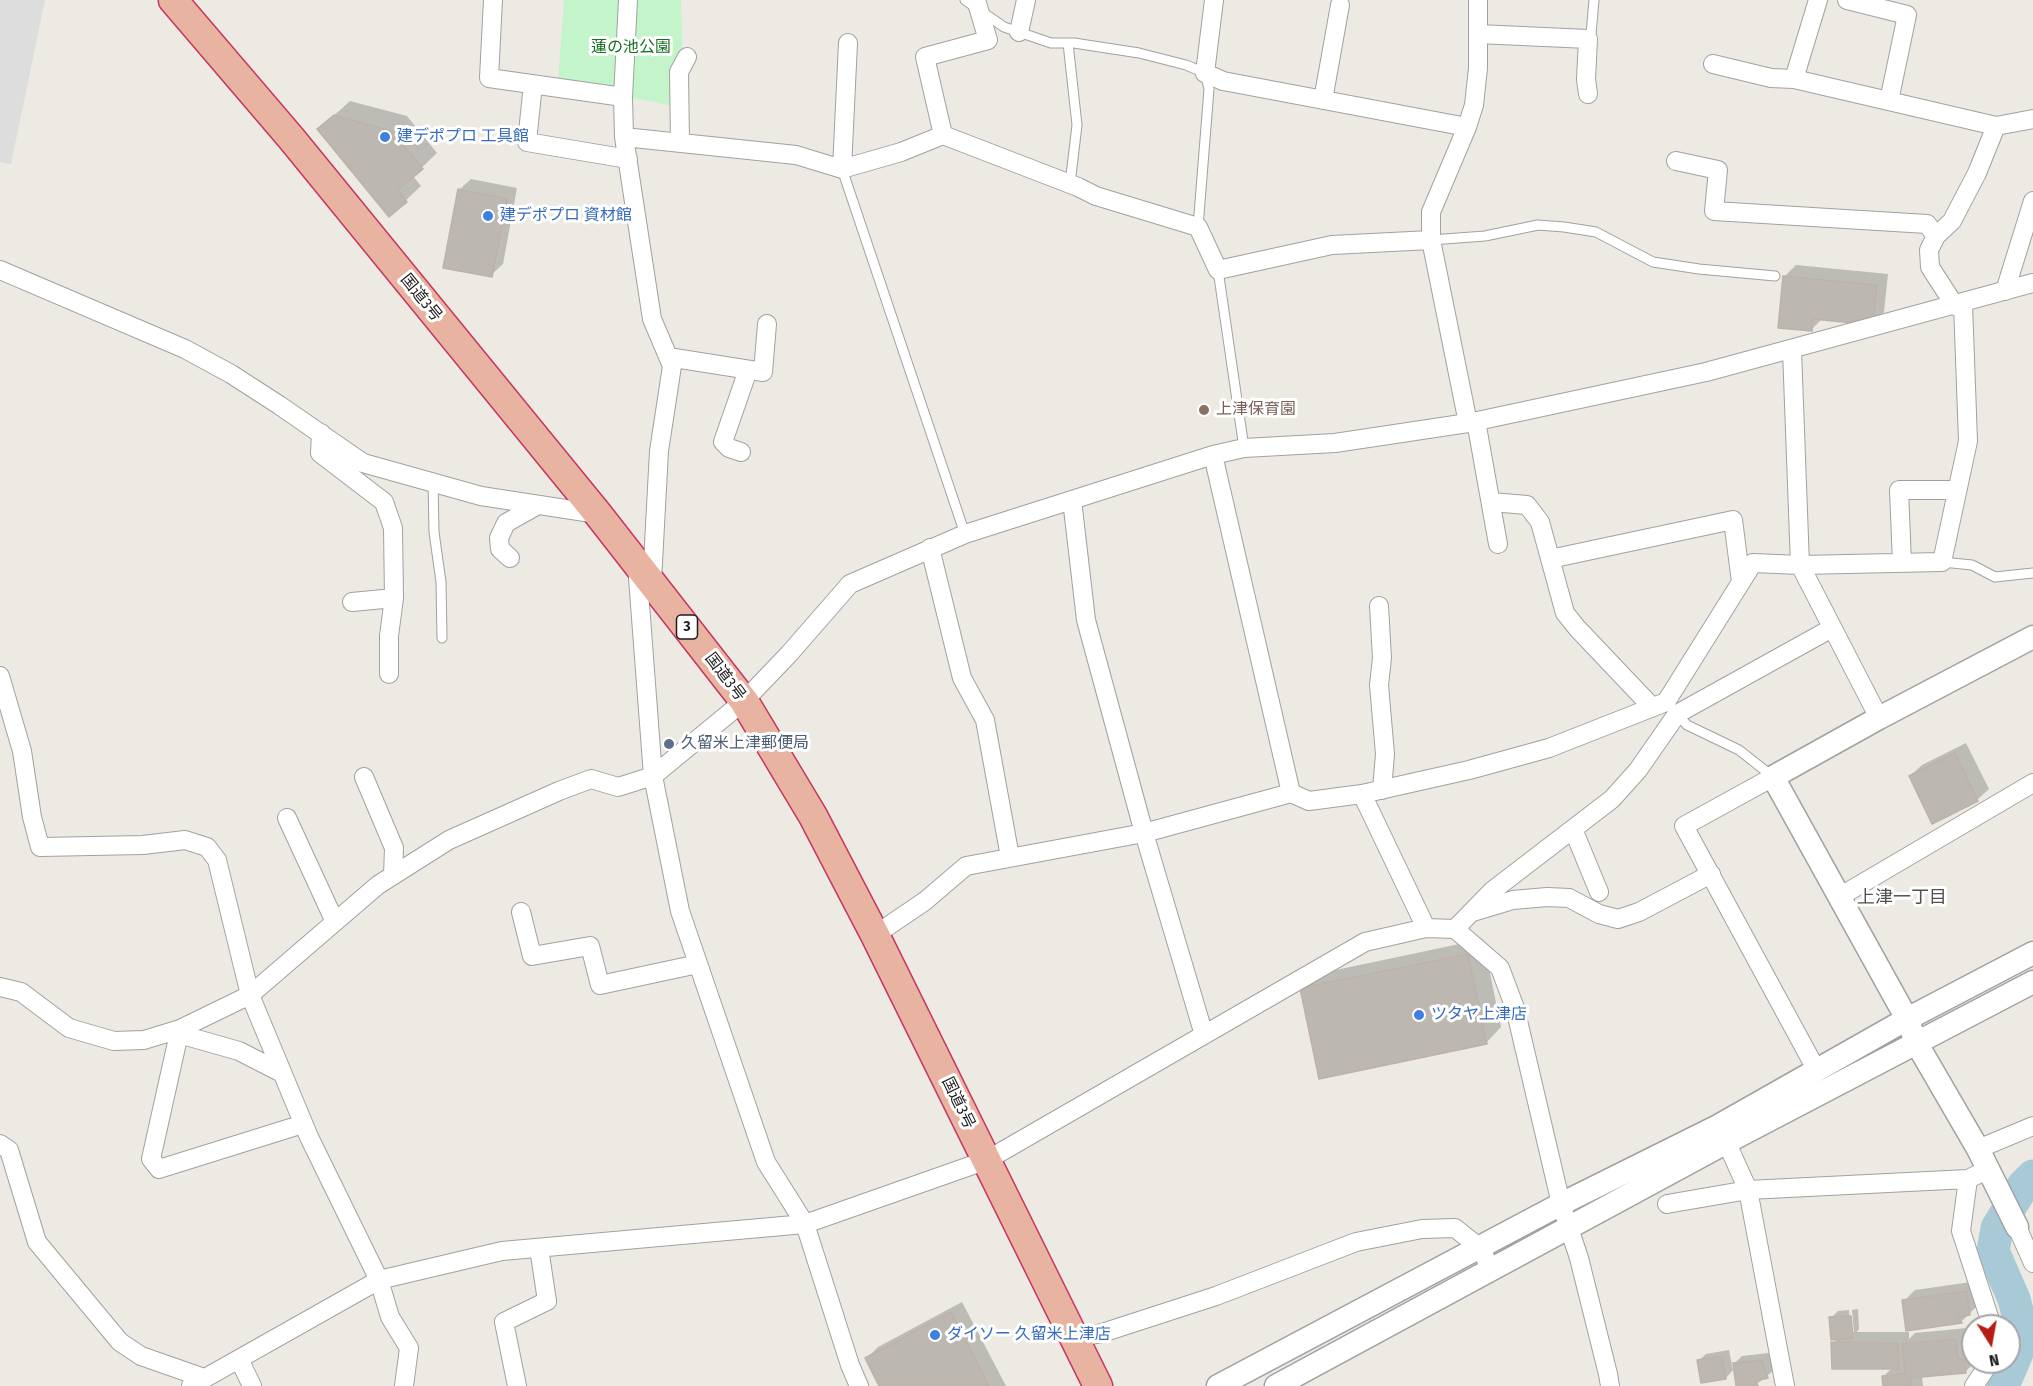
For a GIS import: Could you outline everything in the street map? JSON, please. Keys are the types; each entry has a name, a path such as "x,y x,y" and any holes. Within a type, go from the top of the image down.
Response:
{"highway":[{"name":"国道3号","path":"173,0 291,138 644,571 744,701 813,816 875,935 1098,1386"}],"street":[{"path":"493,0 489,78 623,97"},
{"path":"628,0 623,97 624,137 652,319 672,366 644,571 653,776 680,911 766,1162 805,1224 850,1365 859,1386"},
{"path":"1019,32 1026,0"},
{"path":"1214,0 1206,73 1223,81 1467,127"},
{"path":"1478,0 1474,105 1431,212 1431,240 1491,502 1498,544"},
{"path":"1794,79 1818,0"},
{"path":"1847,0 1907,15 1889,101"},
{"path":"943,135 925,57 988,40 973,3"},
{"path":"1323,100 1340,5"},
{"path":"1478,34 1588,39 1586,80 1588,94"},
{"path":"842,169 848,43"},
{"path":"680,143 679,72 687,57"},
{"path":"1713,64 1771,78 1794,79 1996,126 2033,119"},
{"path":"533,84 527,142 628,159"},
{"path":"1455,929 1492,891 1612,799 1638,770 1665,708 1753,563 1800,565 1942,562 1968,441 1959,305 1930,267 1929,250 1936,236 1952,221 1977,173 1996,126"},
{"path":"624,137 796,155 842,169 901,152 943,135 1096,196 1198,227 1218,270 1332,245 1431,240"},
{"path":"1676,160 1718,170 1714,211 1927,224 1936,236"},
{"path":"2005,291 2033,201"},
{"path":"0,270 185,349 231,374 363,463 481,496 597,514"},
{"path":"0,987 21,992 69,1028 114,1041 144,1041 180,1031 250,995 378,885 449,840 591,779 618,787 653,776 744,701 850,584 966,534 1213,455 1244,448 1335,443 1472,422 1706,372 2033,283"},
{"path":"668,357 763,372 767,324"},
{"path":"1792,350 1800,565 1879,718"},
{"path":"741,452 729,448 723,442 748,369"},
{"path":"321,433 320,453 384,502 393,528 394,598 389,636 389,674"},
{"path":"1213,455 1291,793"},
{"path":"1902,563 1899,490 1957,490"},
{"path":"1072,501 1086,620 1144,833 1204,1035"},
{"path":"1491,502 1527,505 1540,522 1565,613 1577,628 1665,708"},
{"path":"510,558 500,549 499,538 506,524 538,504"},
{"path":"1550,559 1733,520 1741,582"},
{"path":"930,548 962,678 985,720 1010,857"},
{"path":"352,602 394,598"},
{"path":"1379,606 1382,658 1379,685 1385,754 1382,790"},
{"path":"875,935 925,901 966,866 1144,833 1291,793 1309,801 1362,794 1469,770 1549,748 1665,708 1832,628"},
{"path":"1817,1071 1684,826 1879,718 2033,637"},
{"path":"0,676 22,751 32,817 40,847 120,846 185,840 207,847 217,860 250,995 303,1124 379,1280 390,1317 409,1348 404,1386"},
{"path":"364,777 394,848 393,875"},
{"path":"1773,777 1907,1019 1917,1044 1978,1166 2017,1227 2033,1263"},
{"path":"1839,897 2033,783"},
{"path":"1362,794 1426,928"},
{"path":"287,818 335,922"},
{"path":"1573,829 1599,892"},
{"path":"1471,913 1513,900 1547,897 1569,898 1599,914 1618,919 1639,912 1711,874"},
{"path":"521,912 532,956 590,946 600,985 698,964"},
{"path":"0,1144 9,1150 37,1242 120,1342 141,1356 198,1382 379,1280 502,1251 805,1224 987,1160 1365,942 1426,928 1455,929 1500,968 1515,1008 1562,1204 1579,1258 1610,1386"},
{"path":"1276,1386 1569,1228 1723,1134 1817,1071 1907,1019 2033,953"},
{"path":"1218,1386 1562,1204 1723,1134 1917,1044 2033,982"},
{"path":"180,1031 239,1051 282,1073"},
{"path":"180,1031 151,1158 159,1169 303,1124"},
{"path":"1667,1204 1748,1190 1978,1166 2033,1126"},
{"path":"1723,1134 1748,1190 1785,1386"},
{"path":"1978,1166 1962,1232 1988,1314"},
{"path":"1076,1338 1102,1334 1216,1296 1356,1242 1422,1229 1455,1228 1480,1248 1491,1269"},
{"path":"517,1386 504,1322 547,1300 539,1248"},
{"path":"239,1359 252,1386"}],"lane":[{"path":"1588,39 1592,34 1594,0"},
{"path":"973,3 1004,27 1051,43 1068,43 1139,53 1186,65 1206,73 1209,89 1198,227"},
{"path":"1068,43 1077,125 1070,184"},
{"path":"842,169 966,534"},
{"path":"1431,240 1485,236 1538,225 1564,227 1596,232 1653,262 1775,276"},
{"path":"1218,270 1244,448"},
{"path":"433,482 434,532 441,582 442,638"},
{"path":"1942,562 1972,565 1995,577 2033,573"},
{"path":"1665,708 1688,725 1739,750 1773,777"}],"green space":[{"name":"蓮の池公園","path":"564,0 681,0 684,108 558,83"}],"shaded area":[{"path":"0,0 45,0 11,164 0,162"}],"building":[{"path":"334,115 391,131 423,169 398,190 407,202 389,217 317,129"},
{"path":"458,189 507,199 492,277 443,268"},
{"path":"1783,276 1877,285 1873,325 1813,319 1812,331 1778,328"},
{"path":"1955,753 1978,801 1932,824 1909,776"},
{"path":"1468,954 1487,1044 1319,1079 1300,988"},
{"path":"1967,1291 1970,1314 1961,1314 1958,1317 1961,1323 1906,1331 1902,1300"},
{"name":"ダイソー 久留米上津店","path":"951,1312 989,1386 879,1386 865,1358"},
{"path":"1851,1316 1853,1338 1831,1340 1829,1317"},
{"path":"1956,1339 1958,1358 1961,1359 1961,1373 1910,1378 1911,1386 1883,1386 1882,1376 1905,1373 1902,1344"},
{"path":"1831,1342 1898,1343 1899,1369 1832,1369"},
{"path":"1722,1356 1726,1379 1701,1383 1697,1360"},
{"path":"1762,1360 1768,1378 1755,1381 1758,1386 1736,1386 1733,1363"}],"waterway":[{"path":"2003,1386 2017,1353 2020,1322 2014,1299 1993,1251 1997,1228 2023,1186 2033,1176"}],"place":[{"name":"建デポプロ 工具館","path":"385,137"},
{"name":"建デポプロ 資材館","path":"488,216"},
{"name":"上津保育園","path":"1204,410"},
{"name":"久留米上津郵便局","path":"669,744"},
{"name":"ツタヤ上津店","path":"1419,1015"},
{"name":"ダイソー 久留米上津店","path":"935,1335"}],"district":[{"name":"上津一丁目","path":"1902,898"}]}
